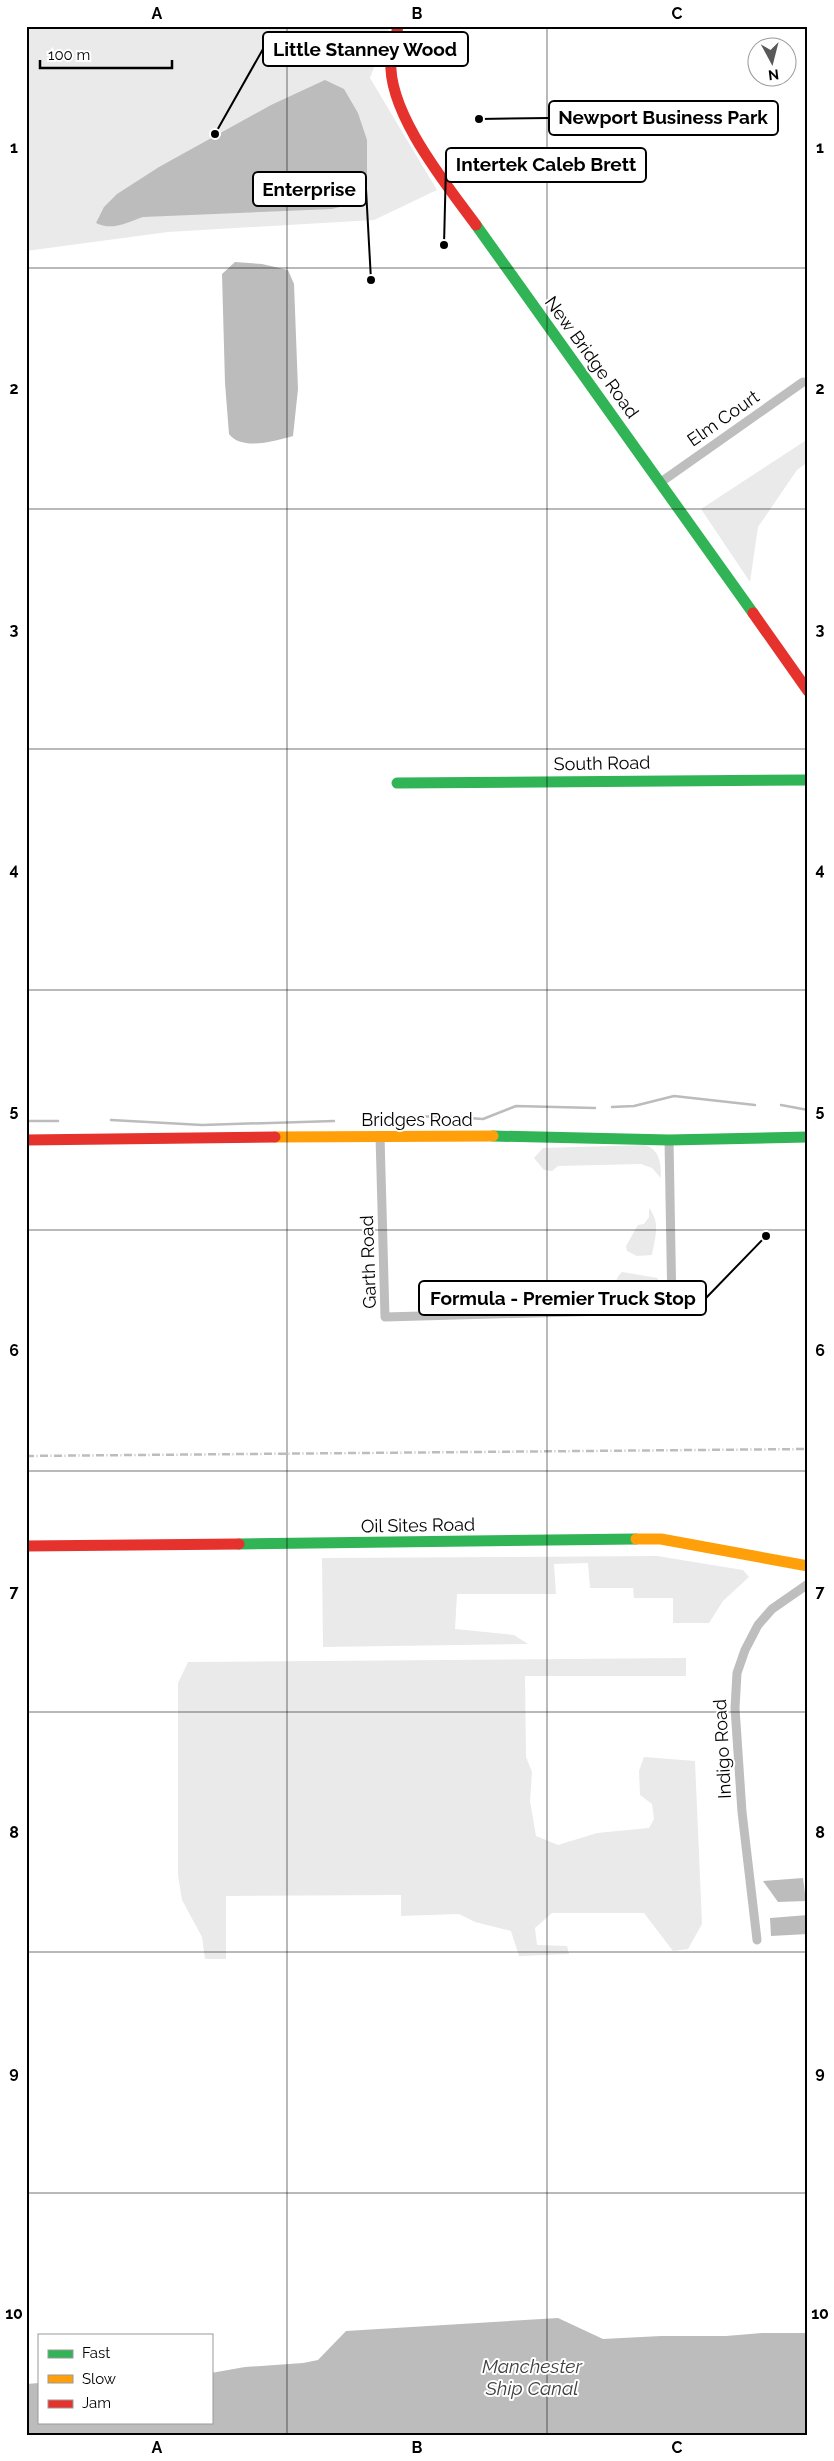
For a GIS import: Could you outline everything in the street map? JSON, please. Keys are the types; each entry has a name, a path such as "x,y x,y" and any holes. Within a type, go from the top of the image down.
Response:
{"street":[{"name":"New Bridge Road","path":"398,26 391,61 394,89 401,110 418,141 808,691"},
{"name":"Elm Court","path":"661,482 803,382"},
{"name":"South Road","path":"396,783 808,780"},
{"name":"Bridges Road","path":"26,1140 380,1136 525,1136 669,1140 808,1137"},
{"name":"Garth Road","path":"380,1136 385,1317 606,1311"},
{"path":"669,1140 672,1309"},
{"path":"619,1311 695,1309"},
{"name":"Oil Sites Road","path":"26,1546 661,1539 808,1566"},
{"name":"Indigo Road","path":"757,1940 742,1812 735,1708 737,1673 744,1650 758,1625 772,1608 808,1584"}],"shaded area":[{"path":"26,26 390,26 370,78 437,190 374,220 168,232 26,251"},
{"path":"808,439 808,462 797,470 758,527 750,582 701,509"},
{"path":"644,1145 656,1153 661,1167 661,1178 652,1168 641,1164 558,1166 552,1171 544,1170 534,1158 543,1148"},
{"path":"649,1208 656,1225 656,1237 652,1255 637,1256 627,1251 626,1246 638,1225 644,1224 649,1217"},
{"path":"622,1272 658,1278 655,1290 643,1299 619,1302 615,1286 617,1278"},
{"path":"657,1556 743,1570 749,1577 723,1601 709,1623 673,1623 673,1598 634,1598 633,1588 590,1588 588,1563 554,1564 556,1594 457,1594 455,1629 514,1635 528,1644 323,1647 322,1558"},
{"path":"686,1658 686,1676 525,1676 526,1757 532,1772 530,1801 536,1836 558,1845 597,1833 649,1828 654,1819 652,1804 640,1795 639,1771 644,1757 695,1761 702,1924 688,1949 673,1951 644,1913 552,1913 535,1928 537,1945 567,1946 569,1954 519,1956 511,1931 475,1922 459,1914 401,1916 401,1895 226,1896 226,1959 205,1959 202,1937 182,1900 178,1875 178,1683 188,1662"}],"water":[{"path":"325,80 344,89 358,113 367,140 367,193 359,202 332,209 143,217 125,224 113,226 96,223 104,207 117,194 159,167 271,105"},
{"path":"235,262 262,264 288,270 294,284 298,389 293,436 268,442 250,443 235,439 229,434 225,383 222,274"},
{"path":"803,1878 806,1901 778,1902 763,1881"},
{"path":"808,1915 808,1934 771,1936 770,1918"},
{"name":"Manchester Ship Canal","path":"558,2318 603,2339 808,2333 808,2435 26,2435 26,2384 38,2383 38,2424 212,2424 212,2373 245,2367 303,2363 318,2360 346,2331"}],"waterway":[{"path":"612,1107 634,1106 674,1096 755,1105"},
{"path":"781,1105 808,1110"},
{"path":"370,1119 438,1116 483,1119 516,1106 595,1108"},
{"path":"111,1120 202,1125 334,1121"},
{"path":"26,1121 58,1121"}],"railway":[{"path":"26,1456 808,1449"}],"traffic: fast":[{"path":"476,225 753,613"},
{"path":"397,783 808,780"},
{"path":"493,1136 669,1140 808,1137"},
{"path":"239,1544 636,1539"}],"traffic: slow":[{"path":"275,1137 493,1136"},
{"path":"636,1539 661,1539 808,1566"}],"traffic: jam":[{"path":"398,26 391,60 392,80 398,102 421,147 476,225"},
{"path":"753,613 808,691"},
{"path":"26,1140 275,1137"},
{"path":"26,1546 239,1544"}],"place":[{"name":"Newport Business Park","path":"479,119"},
{"name":"Little Stanney Wood","path":"215,134"},
{"name":"Intertek Caleb Brett","path":"444,245"},
{"name":"Enterprise","path":"371,280"},
{"name":"Formula - Premier Truck Stop","path":"766,1236"}]}
